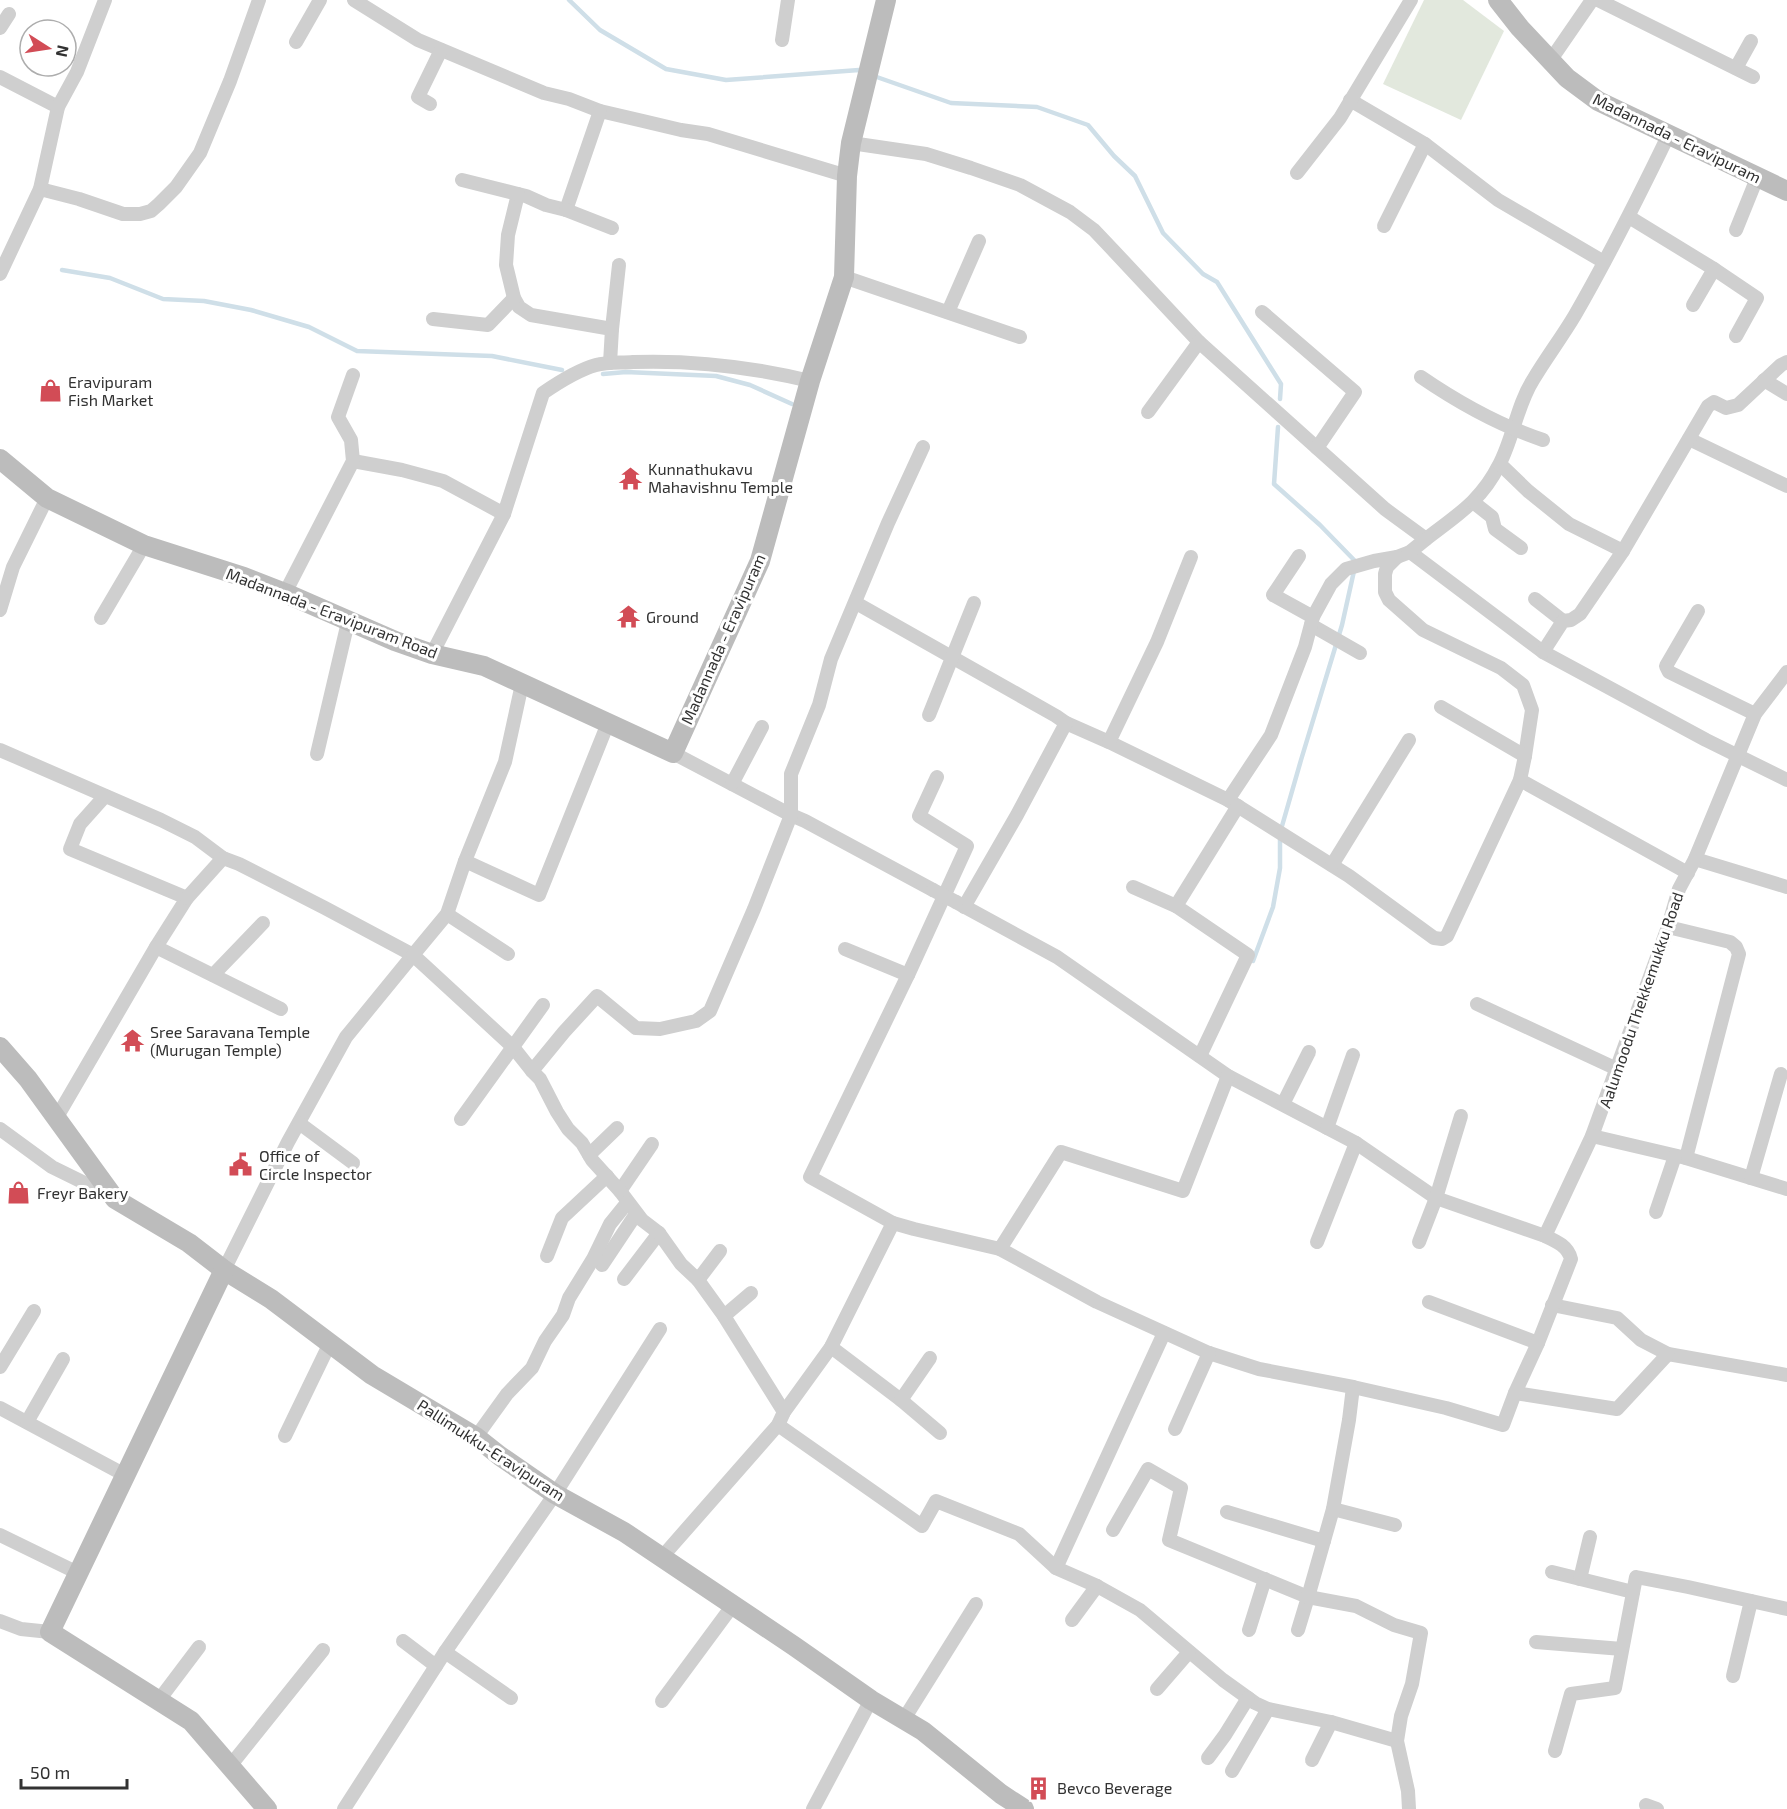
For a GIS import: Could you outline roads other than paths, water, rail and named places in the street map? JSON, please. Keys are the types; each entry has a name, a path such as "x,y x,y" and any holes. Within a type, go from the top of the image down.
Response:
{"main road":[{"name":"Madannada - Eravipuram","path":"673,753 760,561 810,381 844,277 850,143 862,104 886,0"},
{"name":"Madannada - Eravipuram","path":"1505,3 1551,61 1567,78 1598,102 1787,191"},
{"name":"Madannada - Eravipuram Road","path":"0,459 46,498 144,545 244,577 395,641 432,654 484,666 673,753"},
{"name":"Pallimukku-Eravipuram","path":"0,1047 28,1078 115,1198 189,1243 224,1270 270,1299 372,1375 476,1437 555,1494 624,1532 871,1700 924,1731 997,1801 1024,1809"},
{"path":"224,1270 50,1632 191,1721 267,1809"}],"street":[{"path":"0,274 40,189 58,107 77,72 105,0"},
{"path":"40,189 123,214 140,214 151,211 176,187 200,153 230,81 259,0"},
{"path":"296,42 320,0"},
{"path":"354,0 418,40 544,93 569,99 600,111 708,134 847,176"},
{"path":"782,40 788,0"},
{"path":"1297,173 1340,118 1411,0"},
{"path":"1551,61 1592,0"},
{"path":"1598,0 1753,77"},
{"path":"0,28 9,15"},
{"path":"1736,68 1751,41"},
{"path":"430,104 418,97 441,50"},
{"path":"0,77 58,107"},
{"path":"1350,100 1425,144 1498,200 1604,262"},
{"path":"566,210 600,111"},
{"path":"856,603 1066,723 1233,803 1349,876 1434,938 1442,939 1447,936 1520,780 1532,710 1523,685 1502,668 1423,630 1389,600 1385,592 1385,574 1387,567 1426,539 1484,491 1500,464 1531,383 1574,317 1629,217 1668,136"},
{"path":"850,143 926,154 971,168 1020,185 1070,212 1100,237 1199,342 1385,509 1426,539"},
{"path":"1384,226 1425,144"},
{"path":"1736,230 1756,178"},
{"path":"462,180 526,196 612,228"},
{"path":"518,194 506,251 506,265 514,298 519,307 531,315 612,329"},
{"path":"1629,217 1757,298 1736,336"},
{"path":"948,312 979,241"},
{"path":"609,363 619,264"},
{"path":"1693,305 1714,269"},
{"path":"844,277 1020,337"},
{"path":"433,319 488,325 514,298"},
{"path":"1262,312 1355,392 1317,448"},
{"path":"1148,412 1199,342"},
{"path":"432,654 504,514 543,393 560,381 596,365 609,363 676,362 730,366 773,372 810,381"},
{"path":"1535,599 1563,621 1571,620 1580,614 1623,550 1708,405 1714,402 1726,408 1738,405 1781,364 1787,362"},
{"path":"285,593 353,461 351,440 338,417 353,375"},
{"path":"1420,377 1458,402 1513,430 1543,440"},
{"path":"1764,380 1787,394"},
{"path":"1689,439 1787,485"},
{"path":"532,1071 597,996 636,1028 660,1029 696,1021 710,1011 754,909 790,816 791,774 819,705 831,659 888,523 923,447"},
{"path":"353,461 402,470 443,482 504,514"},
{"path":"1500,464 1528,491 1569,524 1623,550"},
{"path":"0,610 14,567 46,498"},
{"path":"1473,502 1492,517 1495,529 1521,548"},
{"path":"101,618 144,545"},
{"path":"1176,906 1271,735 1305,646 1312,621 1331,584 1346,569 1403,554 1543,652 1787,780"},
{"path":"1299,555 1273,595 1360,653"},
{"path":"1109,742 1157,642 1191,557"},
{"path":"929,715 974,603"},
{"path":"1698,611 1666,666 1669,672 1755,714"},
{"path":"1543,652 1563,621"},
{"path":"317,754 348,622"},
{"name":"Aalumoodu Thekkemukku Road","path":"1545,1236 1592,1136 1668,927 1678,890 1695,859 1755,714 1787,672"},
{"path":"224,1270 298,1123 346,1037 447,914 465,861 505,762 522,684"},
{"path":"1442,708 1525,756"},
{"path":"465,861 539,895 608,723"},
{"path":"960,904 1017,815 1066,723"},
{"path":"732,784 762,727"},
{"path":"1332,865 1409,740"},
{"path":"0,750 186,832 223,858 239,864 413,955 513,1047 540,1079 557,1112 568,1129 582,1143 592,1160 642,1220 659,1233 724,1316 781,1419 922,1526 936,1501 1019,1534 1056,1568 1097,1586 1140,1610 1248,1698 1268,1709 1331,1722 1397,1741"},
{"path":"673,753 790,816 805,821 933,890 960,904 1057,957 1228,1076 1356,1143 1436,1198 1545,1236 1564,1247 1571,1259 1503,1425 1446,1408 1258,1369 1209,1353 1097,1302 1000,1249 893,1223 810,1177 908,975 967,846 919,816 937,777"},
{"path":"1520,780 1688,873"},
{"path":"105,796 80,824 70,849 187,898"},
{"path":"57,1117 187,898 223,858"},
{"path":"1695,859 1787,887"},
{"path":"1133,887 1176,906 1248,955 1200,1056"},
{"path":"447,914 508,954"},
{"path":"213,975 263,923"},
{"path":"1656,1212 1681,1157 1739,954 1730,942 1668,927"},
{"path":"156,947 281,1009"},
{"path":"845,949 908,975"},
{"path":"1477,1004 1617,1069"},
{"path":"461,1119 543,1005"},
{"path":"1283,1104 1309,1052"},
{"path":"1327,1128 1353,1054"},
{"path":"1752,1178 1781,1074"},
{"path":"1000,1249 1061,1152 1183,1191 1228,1076"},
{"path":"1419,1242 1436,1198 1461,1116"},
{"path":"298,1123 353,1163"},
{"path":"589,1155 617,1128"},
{"path":"1,1133 52,1167 115,1198"},
{"path":"1592,1136 1681,1157 1787,1190"},
{"path":"1317,1242 1356,1143"},
{"path":"620,1191 652,1144"},
{"path":"547,1256 562,1218 607,1176"},
{"path":"602,1265 632,1209"},
{"path":"476,1437 507,1394 532,1368 563,1315 569,1298 593,1259 610,1224 632,1209"},
{"path":"662,1557 781,1419 831,1347 893,1223"},
{"path":"624,1279 659,1233"},
{"path":"698,1280 720,1251"},
{"path":"724,1316 751,1293"},
{"path":"1429,1302 1538,1343"},
{"path":"1552,1305 1617,1318 1641,1340 1668,1354 1787,1375"},
{"path":"0,1367 34,1311"},
{"path":"344,1809 445,1652 555,1494 660,1329"},
{"path":"1056,1568 1164,1333"},
{"path":"285,1436 330,1343"},
{"path":"831,1347 940,1433"},
{"path":"1175,1429 1209,1353"},
{"path":"1515,1393 1617,1409 1668,1354"},
{"path":"901,1400 930,1358"},
{"path":"27,1422 63,1359"},
{"path":"1298,1630 1333,1509 1353,1387"},
{"path":"0,1408 125,1475"},
{"path":"1113,1530 1148,1469 1181,1488 1168,1540 1308,1597 1356,1606 1394,1625 1421,1633 1412,1684 1401,1716 1397,1741 1408,1791 1409,1809"},
{"path":"1333,1509 1395,1525"},
{"path":"1227,1512 1324,1540"},
{"path":"0,1535 78,1573"},
{"path":"1580,1579 1590,1537"},
{"path":"1552,1572 1633,1592"},
{"path":"1555,1751 1571,1694 1615,1688 1636,1577 1787,1609"},
{"path":"1249,1630 1265,1579"},
{"path":"1072,1620 1097,1586"},
{"path":"1733,1676 1751,1601"},
{"path":"904,1719 976,1604"},
{"path":"662,1701 733,1605"},
{"path":"0,1622 21,1629 50,1632"},
{"path":"403,1641 436,1666"},
{"path":"1536,1642 1622,1648"},
{"path":"159,1700 199,1647"},
{"path":"230,1766 322,1650"},
{"path":"445,1652 511,1698"},
{"path":"1157,1689 1189,1652"},
{"path":"1208,1758 1248,1698"},
{"path":"813,1809 871,1700"},
{"path":"1232,1771 1268,1709"},
{"path":"1312,1760 1331,1722"}],"waterway":[{"path":"569,0 600,30 666,69 726,80 859,70 864,72"},
{"path":"871,75 951,103 1037,107 1088,125 1114,156 1135,176 1163,233 1203,274 1217,282 1281,384 1280,399"},
{"path":"62,270 110,278 163,299 204,301 251,310 309,327 357,351 492,356 562,370"},
{"path":"603,374 626,372 716,376 750,385 792,404"},
{"path":"1253,961 1273,907 1280,868 1280,833 1342,625 1356,562 1320,525 1274,484 1278,427"}],"place":[{"name":"Eravipuram Fish Market","path":"50,391"},
{"name":"Kunnathukavu Mahavishnu Temple","path":"630,478"},
{"name":"Ground","path":"628,617"},
{"name":"Sree Saravana Temple (Murugan Temple)","path":"132,1041"},
{"name":"Office of Circle Inspector","path":"241,1165"},
{"name":"Freyr Bakery","path":"19,1193"},
{"name":"Bevco Beverage","path":"1039,1788"}]}
